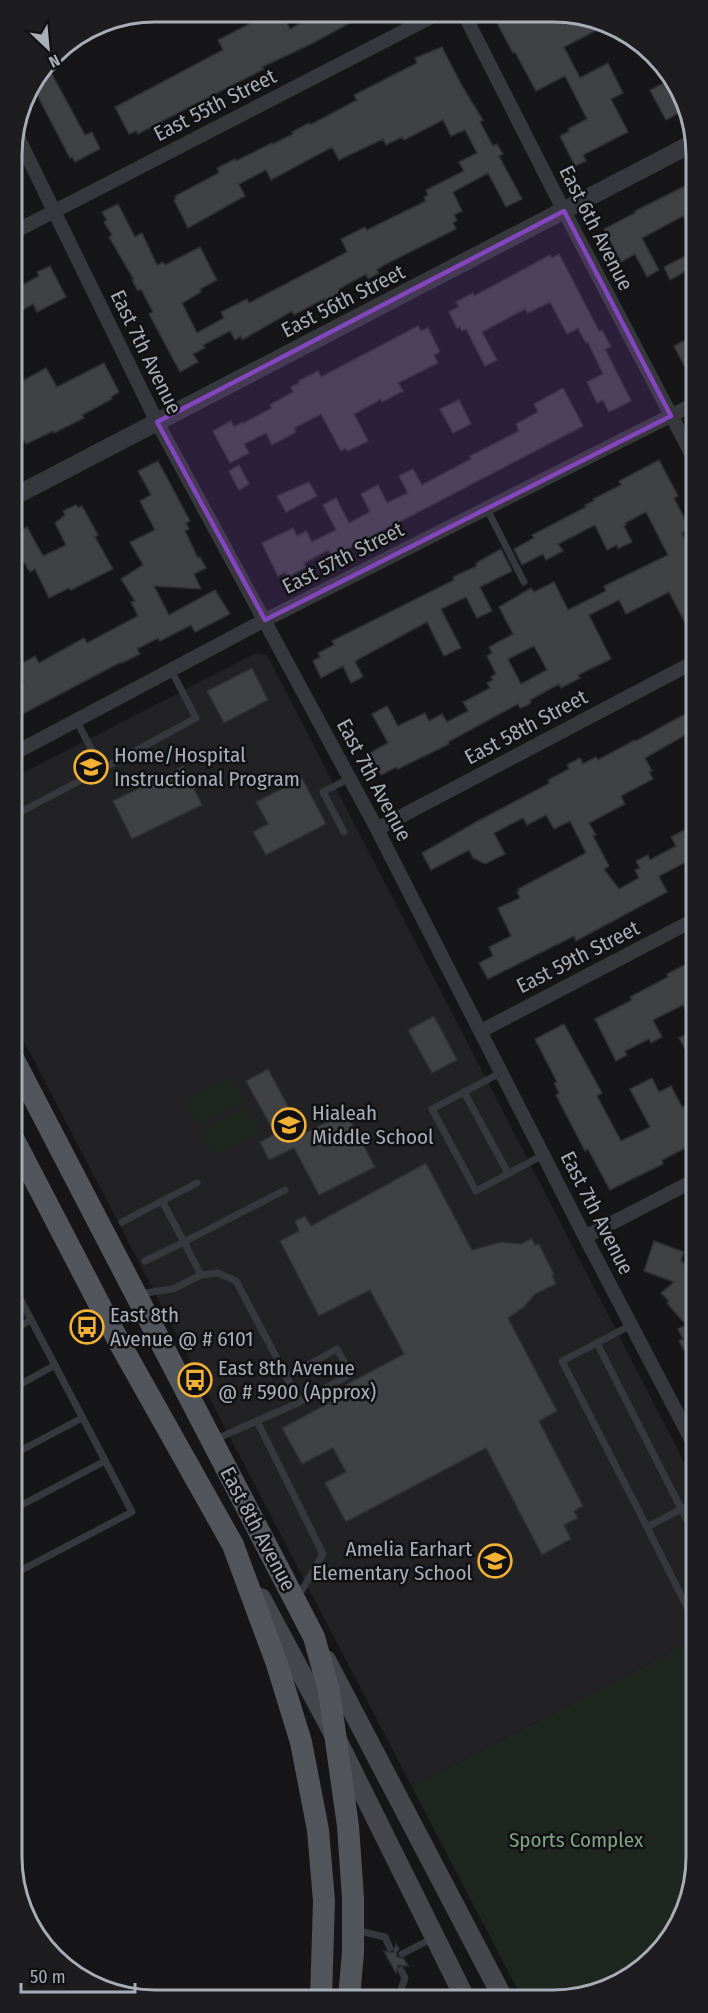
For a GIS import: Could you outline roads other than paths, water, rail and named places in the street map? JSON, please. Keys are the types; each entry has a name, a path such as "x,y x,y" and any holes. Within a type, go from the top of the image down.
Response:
{"main road":[{"name":"East 8th Avenue","path":"22,1076 499,1990"},
{"path":"22,1144 53,1135"},
{"name":"East 8th Avenue","path":"22,1156 119,1342 183,1455 336,1740 461,1990"},
{"path":"183,1455 212,1441"},
{"path":"232,1545 277,1664 301,1742 316,1819 324,1901 321,1990"},
{"path":"315,1637 329,1691 348,1826 353,1898 349,1990"}],"street":[{"name":"East 55th Street","path":"23,228 422,22"},
{"name":"East 6th Avenue","path":"468,22 686,444"},
{"name":"East 7th Avenue","path":"23,148 157,422 377,829 585,1237 685,1425"},
{"name":"East 56th Street","path":"23,492 685,148"},
{"name":"East 57th Street","path":"23,749 265,620 686,408"},
{"name":"East 58th Street","path":"377,829 686,666"},
{"name":"East 59th Street","path":"481,1031 686,924"},
{"path":"585,1237 685,1185"}],"lane":[{"path":"488,508 524,582"},
{"path":"23,811 196,718 171,670"},
{"path":"76,720 102,769"},
{"path":"344,832 323,792 350,778"},
{"path":"502,1072 432,1109 476,1191 543,1155"},
{"path":"464,1092 508,1173"},
{"path":"122,1222 197,1183"},
{"path":"145,1261 285,1190"},
{"path":"162,1201 201,1275"},
{"path":"136,1294 173,1290 201,1275 218,1273 236,1281 300,1402"},
{"path":"22,1303 132,1512 22,1571"},
{"path":"22,1325 31,1320"},
{"path":"631,1325 562,1361 685,1602"},
{"path":"597,1343 685,1517"},
{"path":"212,1441 300,1402 351,1374 337,1349 286,1377"},
{"path":"22,1383 55,1365"},
{"path":"22,1450 82,1418"},
{"path":"257,1421 323,1554 296,1601"},
{"path":"22,1505 105,1461"},
{"path":"647,1527 685,1507"},
{"path":"353,1930 385,1937 390,1948"},
{"path":"402,1954 435,1937"},
{"path":"401,1970 405,1978 401,1990"}],"place":[{"name":"Home/Hospital Instructional Program","path":"91,767"},
{"name":"Hialeah Middle School","path":"289,1125"},
{"name":"East 8th Avenue @ # 6101","path":"87,1327"},
{"name":"East 8th Avenue @ # 5900 (Approx)","path":"195,1380"},
{"name":"Amelia Earhart Elementary School","path":"495,1561"}],"park label":[{"name":"Sports Complex","path":"576,1840"}]}
